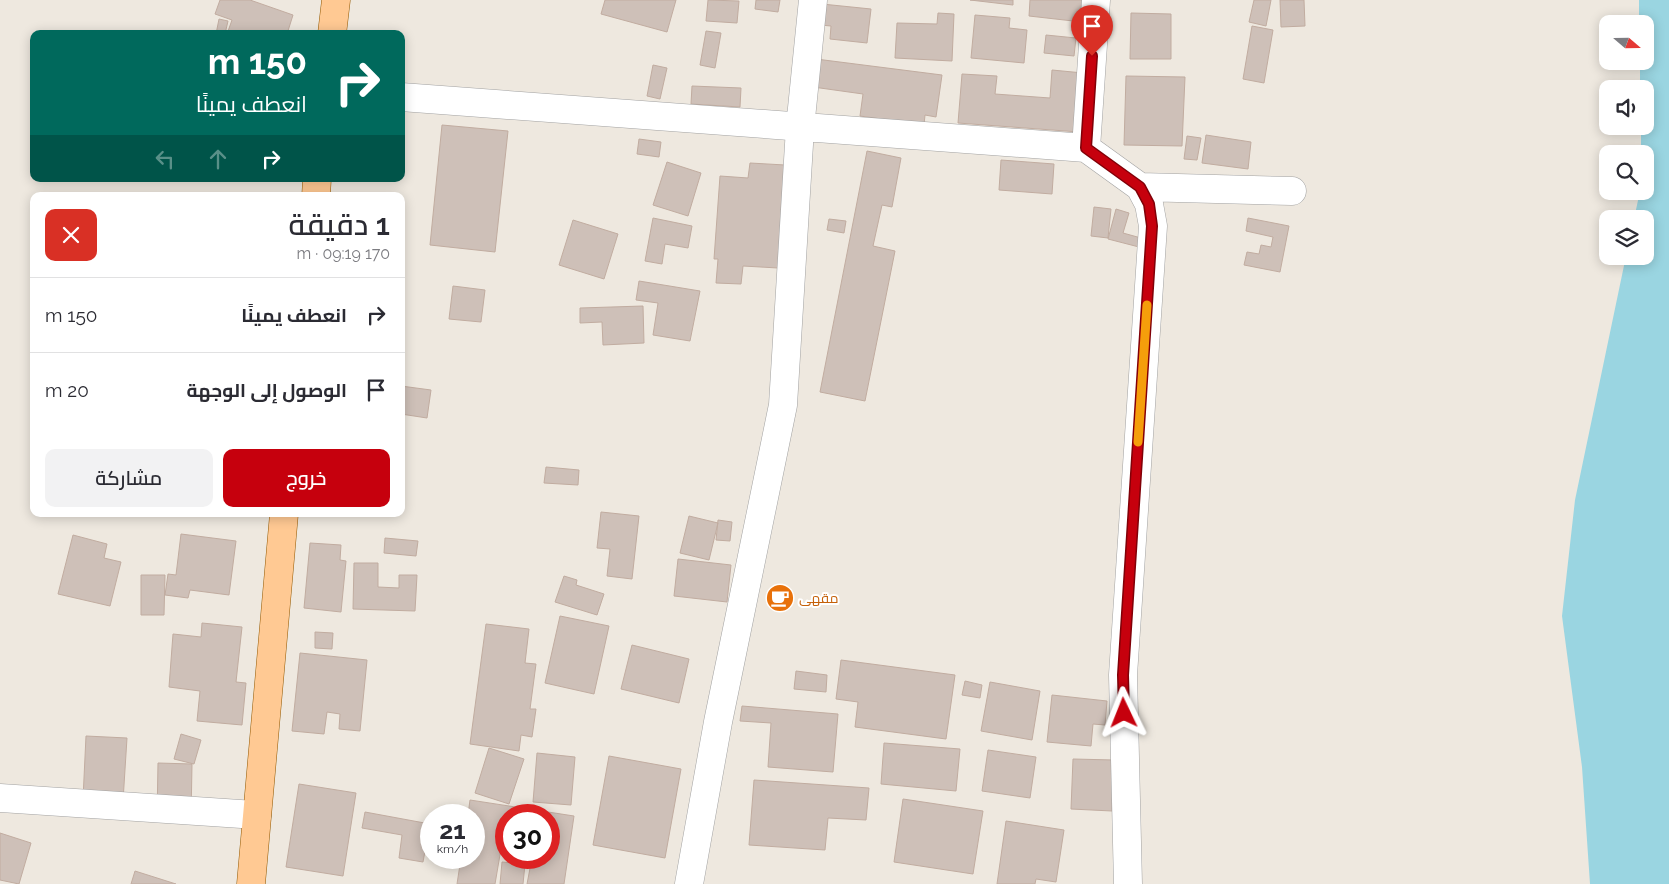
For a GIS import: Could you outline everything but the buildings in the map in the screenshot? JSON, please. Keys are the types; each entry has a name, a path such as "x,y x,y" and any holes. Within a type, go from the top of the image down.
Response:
{"main road":[{"path":"332,30 336,0"},
{"path":"251,884 284,517"}],"street":[{"path":"689,884 718,722 783,405 800,128 813,0"},
{"path":"1086,148 1096,0"},
{"path":"405,98 1086,148 1140,187 1149,204 1152,226 1123,675 1128,884"},
{"path":"1140,187 1292,191"},
{"path":"0,798 257,816"}],"water":[{"path":"1639,0 1669,0 1669,884 1590,884 1582,767 1562,616 1575,500 1624,265 1654,265 1654,210 1636,210 1638,200 1654,200 1654,145 1641,145 1641,135 1654,135 1654,80 1640,80 1640,70 1654,70 1654,15 1639,15"}],"slow traffic":[{"path":"1138,442 1147,305"}],"place":[{"name":"مقهى","path":"780,598"}],"route":[{"path":"1092,56 1086,148 1140,187 1149,204 1152,226 1123,675 1124,713"}]}
